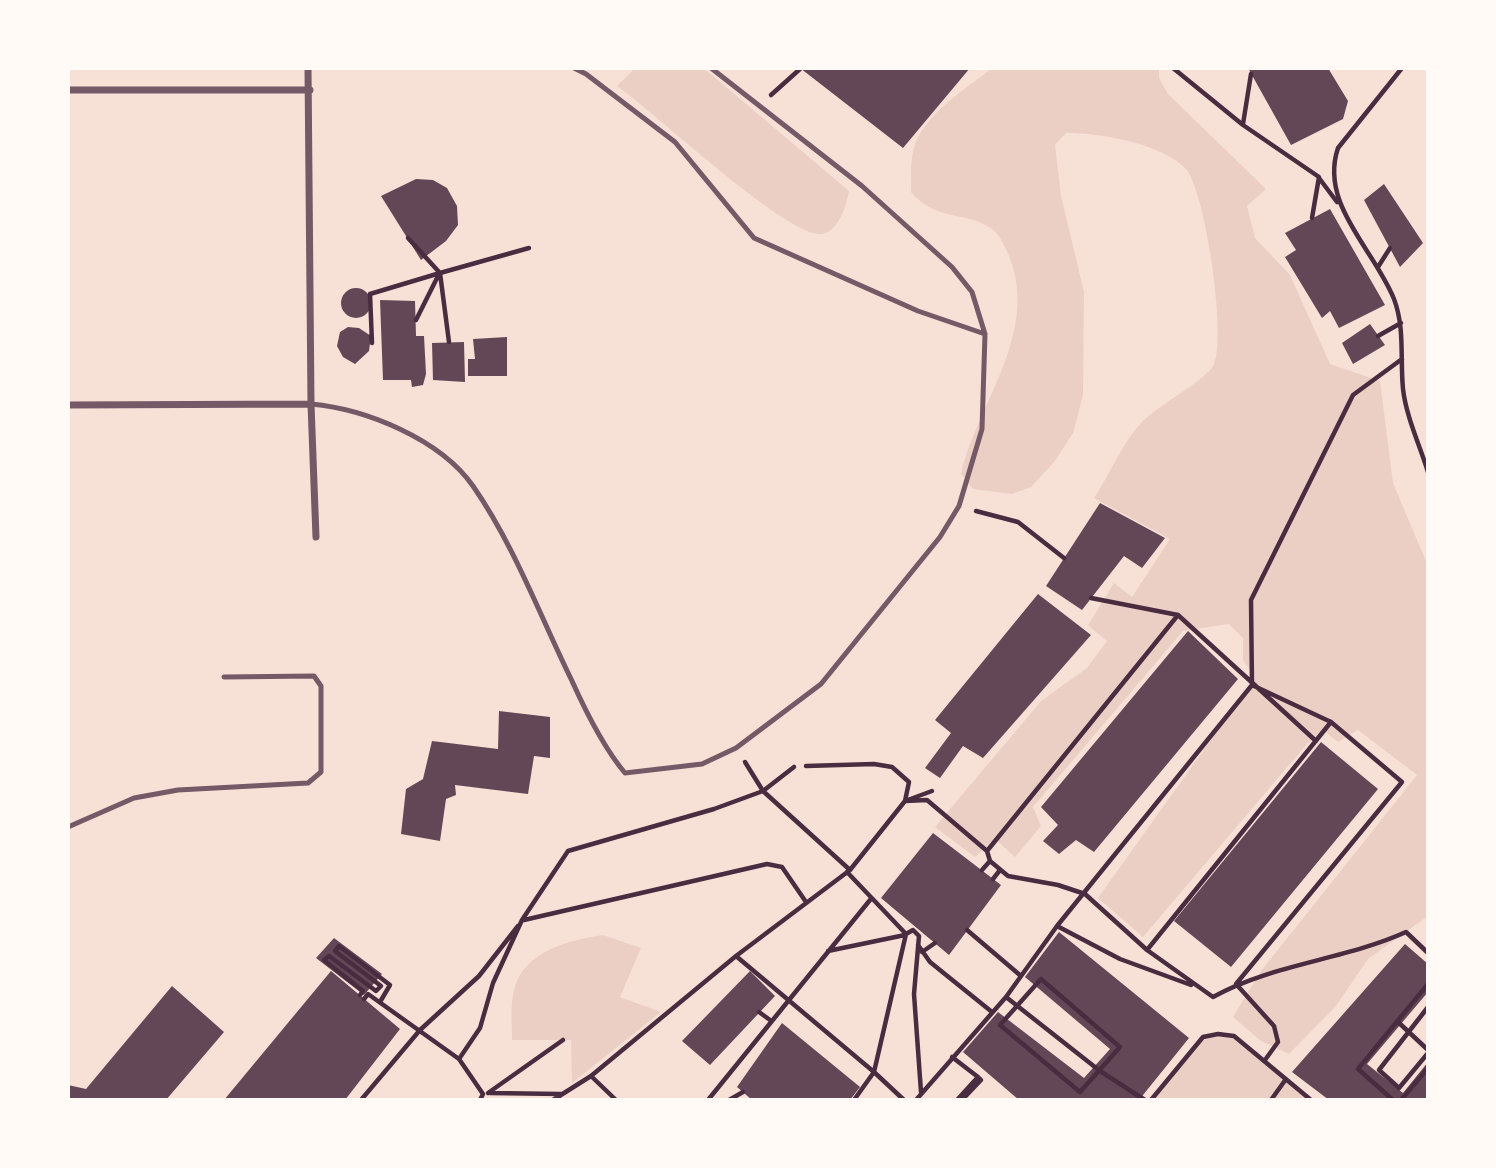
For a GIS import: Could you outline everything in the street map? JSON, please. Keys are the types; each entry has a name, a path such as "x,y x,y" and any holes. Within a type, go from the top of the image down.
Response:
{"street":[{"path":"308,68 311,404 316,537"},
{"path":"68,90 310,90"},
{"path":"68,405 311,404"}],"lane":[{"path":"574,68 586,74 675,142 754,238 918,311 985,334"},
{"path":"311,404 337,407 392,424 449,460 472,485 511,551 584,708 625,773 702,764 736,748 821,684 905,584 940,537 958,506 982,429 985,334 972,292 952,267 862,186 711,68"},
{"path":"68,827 134,798 178,790 308,783 321,772 321,686 314,676 223,677"}],"path":[{"path":"1172,68 1243,125 1319,177 1338,203 1378,267 1401,322 1403,393 1428,472"},
{"path":"1338,203 1333,162 1338,148 1402,68"},
{"path":"760,106 800,69"},
{"path":"1243,125 1251,74"},
{"path":"1312,218 1319,177"},
{"path":"408,238 440,273 449,342"},
{"path":"371,336 372,343 370,295 529,248"},
{"path":"1378,267 1390,248"},
{"path":"415,320 440,273"},
{"path":"1378,336 1401,322"},
{"path":"916,1100 1006,996 1057,926 1252,685 1251,600 1353,395 1402,359"},
{"path":"958,506 1018,522 1064,558"},
{"path":"1091,598 1178,615 1316,741"},
{"path":"987,851 1178,615"},
{"path":"1236,984 1402,782 1331,722 1252,685"},
{"path":"1147,950 1331,722"},
{"path":"736,748 763,791 849,871 870,900 906,934"},
{"path":"553,1100 591,1076 616,1052 736,956 849,871 905,802 909,782 892,767 874,764 806,766"},
{"path":"361,1100 420,1030 479,976 522,920 568,851 714,809 763,791 794,767"},
{"path":"905,802 932,791"},
{"path":"905,802 928,800 987,851 990,861 1008,876 1058,885 1085,894 1147,950 1213,997 1236,984 1369,949 1406,932 1426,950"},
{"path":"982,870 990,861"},
{"path":"522,920 767,864 782,867 806,901"},
{"path":"993,879 1000,870"},
{"path":"708,1100 770,1020 870,900"},
{"path":"459,1059 480,1028 493,983 522,920"},
{"path":"1057,926 1120,959 1200,989"},
{"path":"826,952 906,934 913,930 918,932 914,993 921,1093"},
{"path":"968,930 1021,976"},
{"path":"854,1100 874,1072 906,934"},
{"path":"922,952 935,943"},
{"path":"917,944 930,962 992,1012"},
{"path":"380,1002 390,985 339,946 335,951 381,986 376,990 329,956 324,960 363,990 362,997 369,992 380,1002 459,1059 484,1095"},
{"path":"736,956 789,998 904,1100"},
{"path":"1041,979 1120,1047 1100,1071 1080,1092 1000,1025 1041,979"},
{"path":"1236,984 1274,1026 1278,1042 1265,1060"},
{"path":"1393,1100 1358,1069 1428,984"},
{"path":"1006,996 1100,1071 1145,1100"},
{"path":"1397,1021 1409,1031 1428,1052 1399,1088 1379,1070 1409,1031 1428,1007"},
{"path":"759,1012 770,1020"},
{"path":"1151,1100 1203,1037 1218,1034 1234,1036 1311,1100"},
{"path":"484,1095 563,1040"},
{"path":"953,1057 978,1077 960,1100"},
{"path":"1401,1100 1428,1068"},
{"path":"591,1076 616,1100"},
{"path":"1271,1100 1286,1079"},
{"path":"732,1099 743,1092"},
{"path":"484,1095 562,1094"}],"shaded area":[{"path":"635,68 702,68 712,75 849,191 837,223 822,234 805,230 752,196 617,86"},
{"path":"992,68 1159,68 1159,78 1168,94 1266,189 1247,206 1255,238 1290,275 1330,364 1380,381 1393,483 1428,566 1428,916 1368,959 1336,1006 1289,1054 1261,1041 1233,1017 1261,971 1417,775 1358,730 1338,742 1323,730 1307,744 1143,937 1098,898 1255,678 1243,660 1243,638 1229,624 1183,631 1033,807 1041,826 1015,857 995,839 975,857 935,827 1041,701 1087,668 1107,641 1088,625 1114,583 1132,597 1170,539 1094,498 1135,430 1149,415 1207,373 1213,366 1217,352 1216,299 1207,234 1193,183 1186,169 1175,160 1146,146 1096,135 1066,133 1055,145 1061,196 1084,292 1083,395 1073,433 1055,461 1031,487 1012,494 973,489 961,474 969,447 1012,340 1017,312 1017,285 1009,256 992,229 983,223 931,208 911,192 912,162 915,144 929,121 949,101"},
{"path":"603,935 641,948 620,997 661,1012 572,1083 571,1040 512,1040 514,990 519,977 537,957 563,944"},
{"path":"1234,1036 1310,1100 1151,1100 1203,1037"}],"building":[{"path":"800,68 970,68 903,148"},
{"path":"1248,68 1328,68 1348,101 1343,119 1291,145"},
{"path":"416,179 433,180 447,188 457,206 458,225 446,241 421,260 381,196"},
{"path":"1384,184 1423,243 1400,267 1364,200"},
{"path":"1330,209 1385,305 1339,328 1330,311 1322,318 1285,257 1296,250 1285,233"},
{"path":"356,288 367,292 371,303 367,314 356,318 345,314 341,303 345,292"},
{"path":"380,300 415,301 416,336 424,336 426,374 423,385 412,387 411,380 383,380"},
{"path":"1370,324 1385,345 1353,364 1342,343"},
{"path":"348,327 359,328 371,336 369,351 355,364 343,357 337,346 340,332"},
{"path":"507,337 507,376 468,376 468,359 475,359 473,339"},
{"path":"464,342 465,382 433,380 432,343"},
{"path":"1100,503 1165,538 1142,568 1124,556 1082,610 1046,586"},
{"path":"1038,594 1091,635 983,758 963,746 940,778 925,768 951,733 935,720"},
{"path":"1188,631 1238,679 1094,852 1076,840 1059,854 1043,841 1058,825 1041,807"},
{"path":"499,711 550,717 550,758 534,756 528,794 455,785 456,795 446,799 440,841 401,834 406,789 423,779 432,741 498,749"},
{"path":"1321,742 1378,789 1231,967 1174,921"},
{"path":"933,833 1001,885 949,955 881,898"},
{"path":"1059,932 1189,1038 1139,1100 1019,1100 963,1052 998,1012 1084,1078 1110,1049 1025,977"},
{"path":"334,938 382,974 364,995 316,958"},
{"path":"1405,944 1428,964 1428,992 1367,1064 1403,1093 1428,1062 1428,1100 1329,1100 1292,1072"},
{"path":"331,971 400,1029 345,1100 224,1100"},
{"path":"750,971 775,996 710,1065 682,1041"},
{"path":"172,986 224,1032 166,1100 68,1100 68,1085 86,1089"},
{"path":"782,1023 860,1087 850,1100 752,1100 737,1087"}]}
